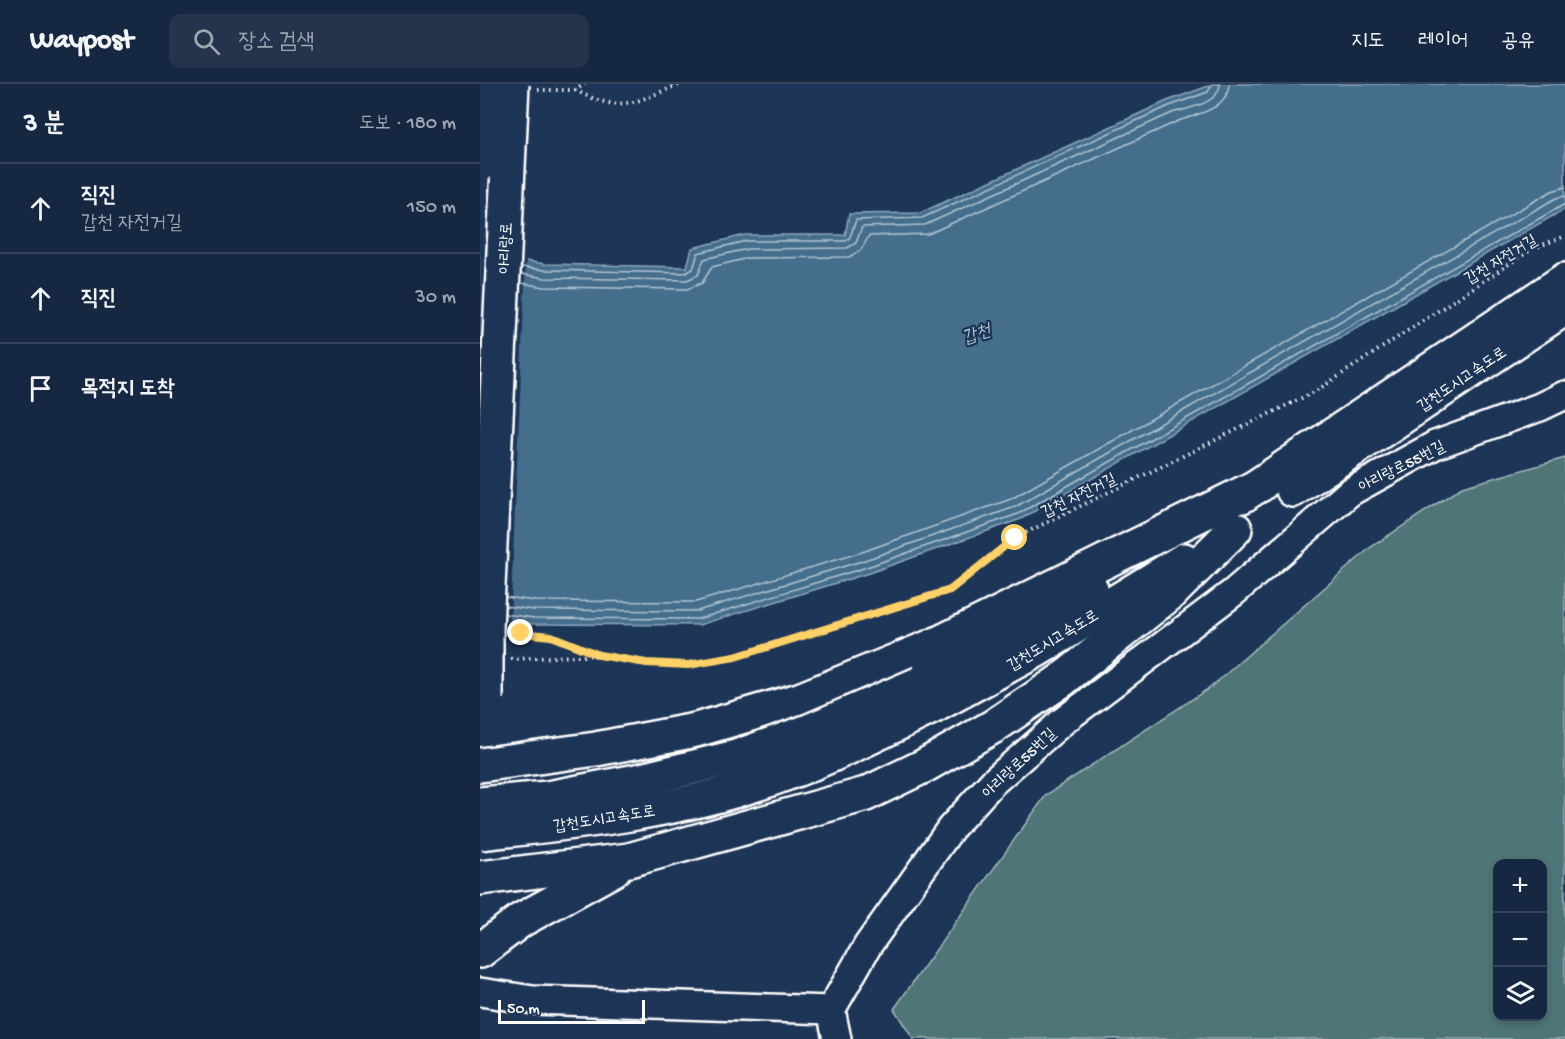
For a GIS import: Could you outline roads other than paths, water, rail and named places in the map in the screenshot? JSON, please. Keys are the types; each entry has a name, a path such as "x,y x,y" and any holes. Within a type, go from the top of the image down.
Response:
{"main road":[{"path":"480,165 483,84"},
{"name":"아리랑로","path":"486,699 486,628 524,87"},
{"name":"갑천도시고속도로","path":"480,833 605,819 733,790 783,775 841,752 1020,632 1260,485 1565,280"},
{"name":"갑천도시고속도로","path":"480,804 548,798 637,781 736,757 809,731 928,694 1037,650 1235,529 1565,308"},
{"path":"480,765 596,749 696,730 799,700 934,645 1260,485"},
{"path":"480,878 617,861 866,794 924,766 994,726 1062,680 1172,592 1235,529"},
{"path":"596,749 571,771 562,786 563,813 571,830 617,861"},
{"path":"480,951 522,920 617,861"}],"street":[{"name":"아리랑로55번길","path":"831,1010 868,945 951,828 993,782 1063,721 1234,592 1350,492 1436,445 1540,407 1565,395"},
{"path":"480,992 533,1000 831,1010 837,1039"}],"water":[{"name":"갑천","path":"1214,84 1565,84 1565,209 1021,519 869,573 699,625 533,624 480,616 480,254 545,264 687,267 692,248 745,235 845,235 849,214 920,213 1167,101"}]}
